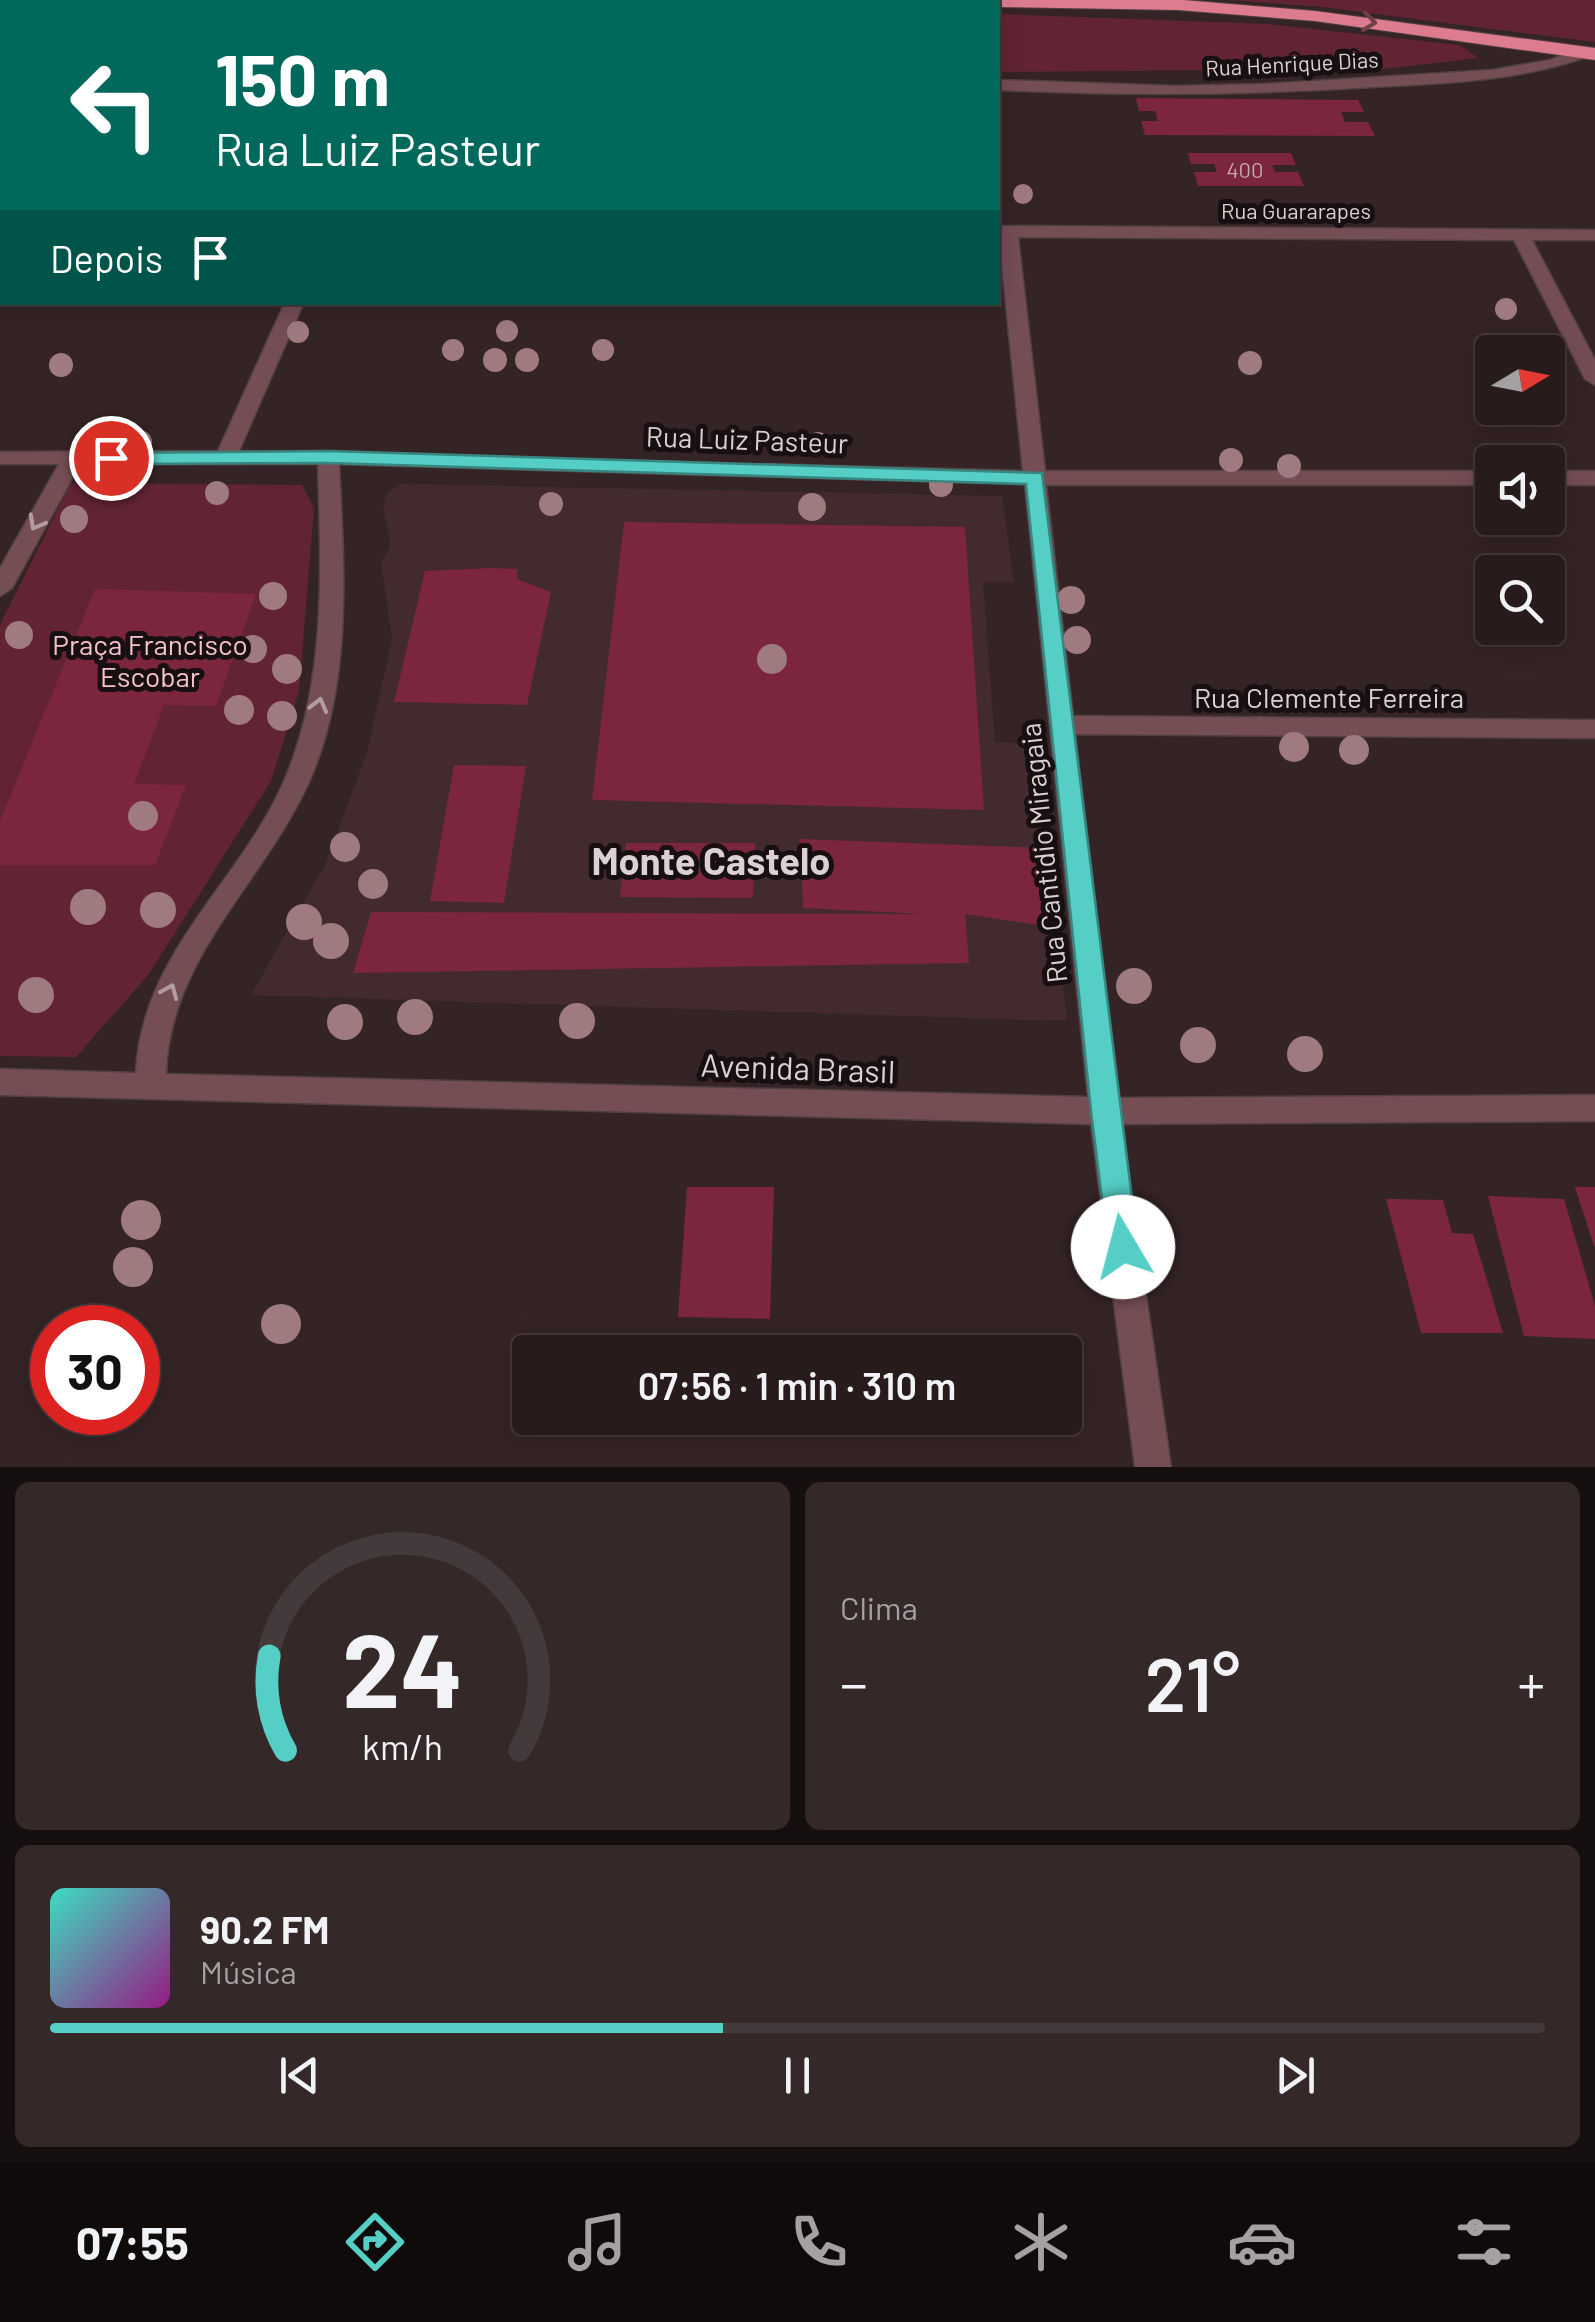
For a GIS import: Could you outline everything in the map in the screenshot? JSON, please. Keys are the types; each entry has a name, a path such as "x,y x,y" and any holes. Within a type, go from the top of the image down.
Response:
{"highway":[{"path":"1000,2 1178,5 1315,16 1590,53"}],"street":[{"path":"1496,38 1520,57 1520,71"},
{"name":"Rua Henrique Dias","path":"1000,85 1176,91 1264,89 1520,71 1590,53"},
{"name":"Rua Guararapes","path":"1003,231 1595,235"},
{"name":"Rua Cantidio Miragaia","path":"1003,231 1035,478 1104,1111 1153,1467"},
{"path":"1520,234 1595,379"},
{"path":"224,460 294,305"},
{"path":"150,1085 155,1026 174,978 298,780 323,691 332,550 328,457"},
{"name":"Rua Luiz Pasteur","path":"0,458 328,457 1035,478 1475,478"},
{"path":"0,588 73,458"},
{"path":"1565,478 1595,478"},
{"name":"Rua Clemente Ferreira","path":"1062,726 1595,729"},
{"name":"Avenida Brasil","path":"0,1082 1104,1111 1595,1108"}],"shaded area":[{"path":"399,484 1002,496 1014,582 983,582 995,742 1036,744 1067,1021 251,995 326,863 367,752 392,639 381,563 391,544 383,508 387,494"}],"green space":[{"path":"1229,0 1595,0 1595,42 1322,7"},
{"path":"1000,14 1268,24 1460,45 1478,58 1383,69 1000,72"},
{"name":"Praça Francisco Escobar","path":"71,483 302,485 314,508 299,691 271,781 149,974 76,1057 0,1056 0,625"}],"building":[{"path":"1136,98 1358,100 1364,112 1341,112 1345,122 1368,122 1375,136 1145,135 1141,121 1158,121 1155,111 1139,111"},
{"path":"1188,153 1291,153 1296,165 1272,165 1275,172 1298,172 1304,186 1198,186 1194,172 1217,172 1214,164 1191,164"},
{"path":"624,522 965,527 984,810 592,800"},
{"path":"517,569 517,579 551,592 527,705 394,702 425,571"},
{"path":"95,589 256,594 216,706 164,705 134,784 186,785 155,865 0,865 0,821"},
{"path":"454,765 526,766 504,903 430,901"},
{"path":"800,839 1044,848 1051,927 965,914 969,963 353,973 371,912 925,914 803,908"},
{"path":"626,843 755,843 753,898 620,897"},
{"path":"687,1187 774,1187 770,1319 678,1317"},
{"path":"1575,1187 1595,1187 1595,1246 1594,1246"},
{"path":"1488,1196 1564,1199 1595,1306 1595,1339 1524,1336"},
{"path":"1386,1199 1443,1200 1452,1233 1473,1234 1503,1333 1421,1333"}],"district":[{"name":"Monte Castelo","path":"711,860"}],"route":[{"path":"111,458 328,457 1035,478 1104,1111 1123,1247"}]}
